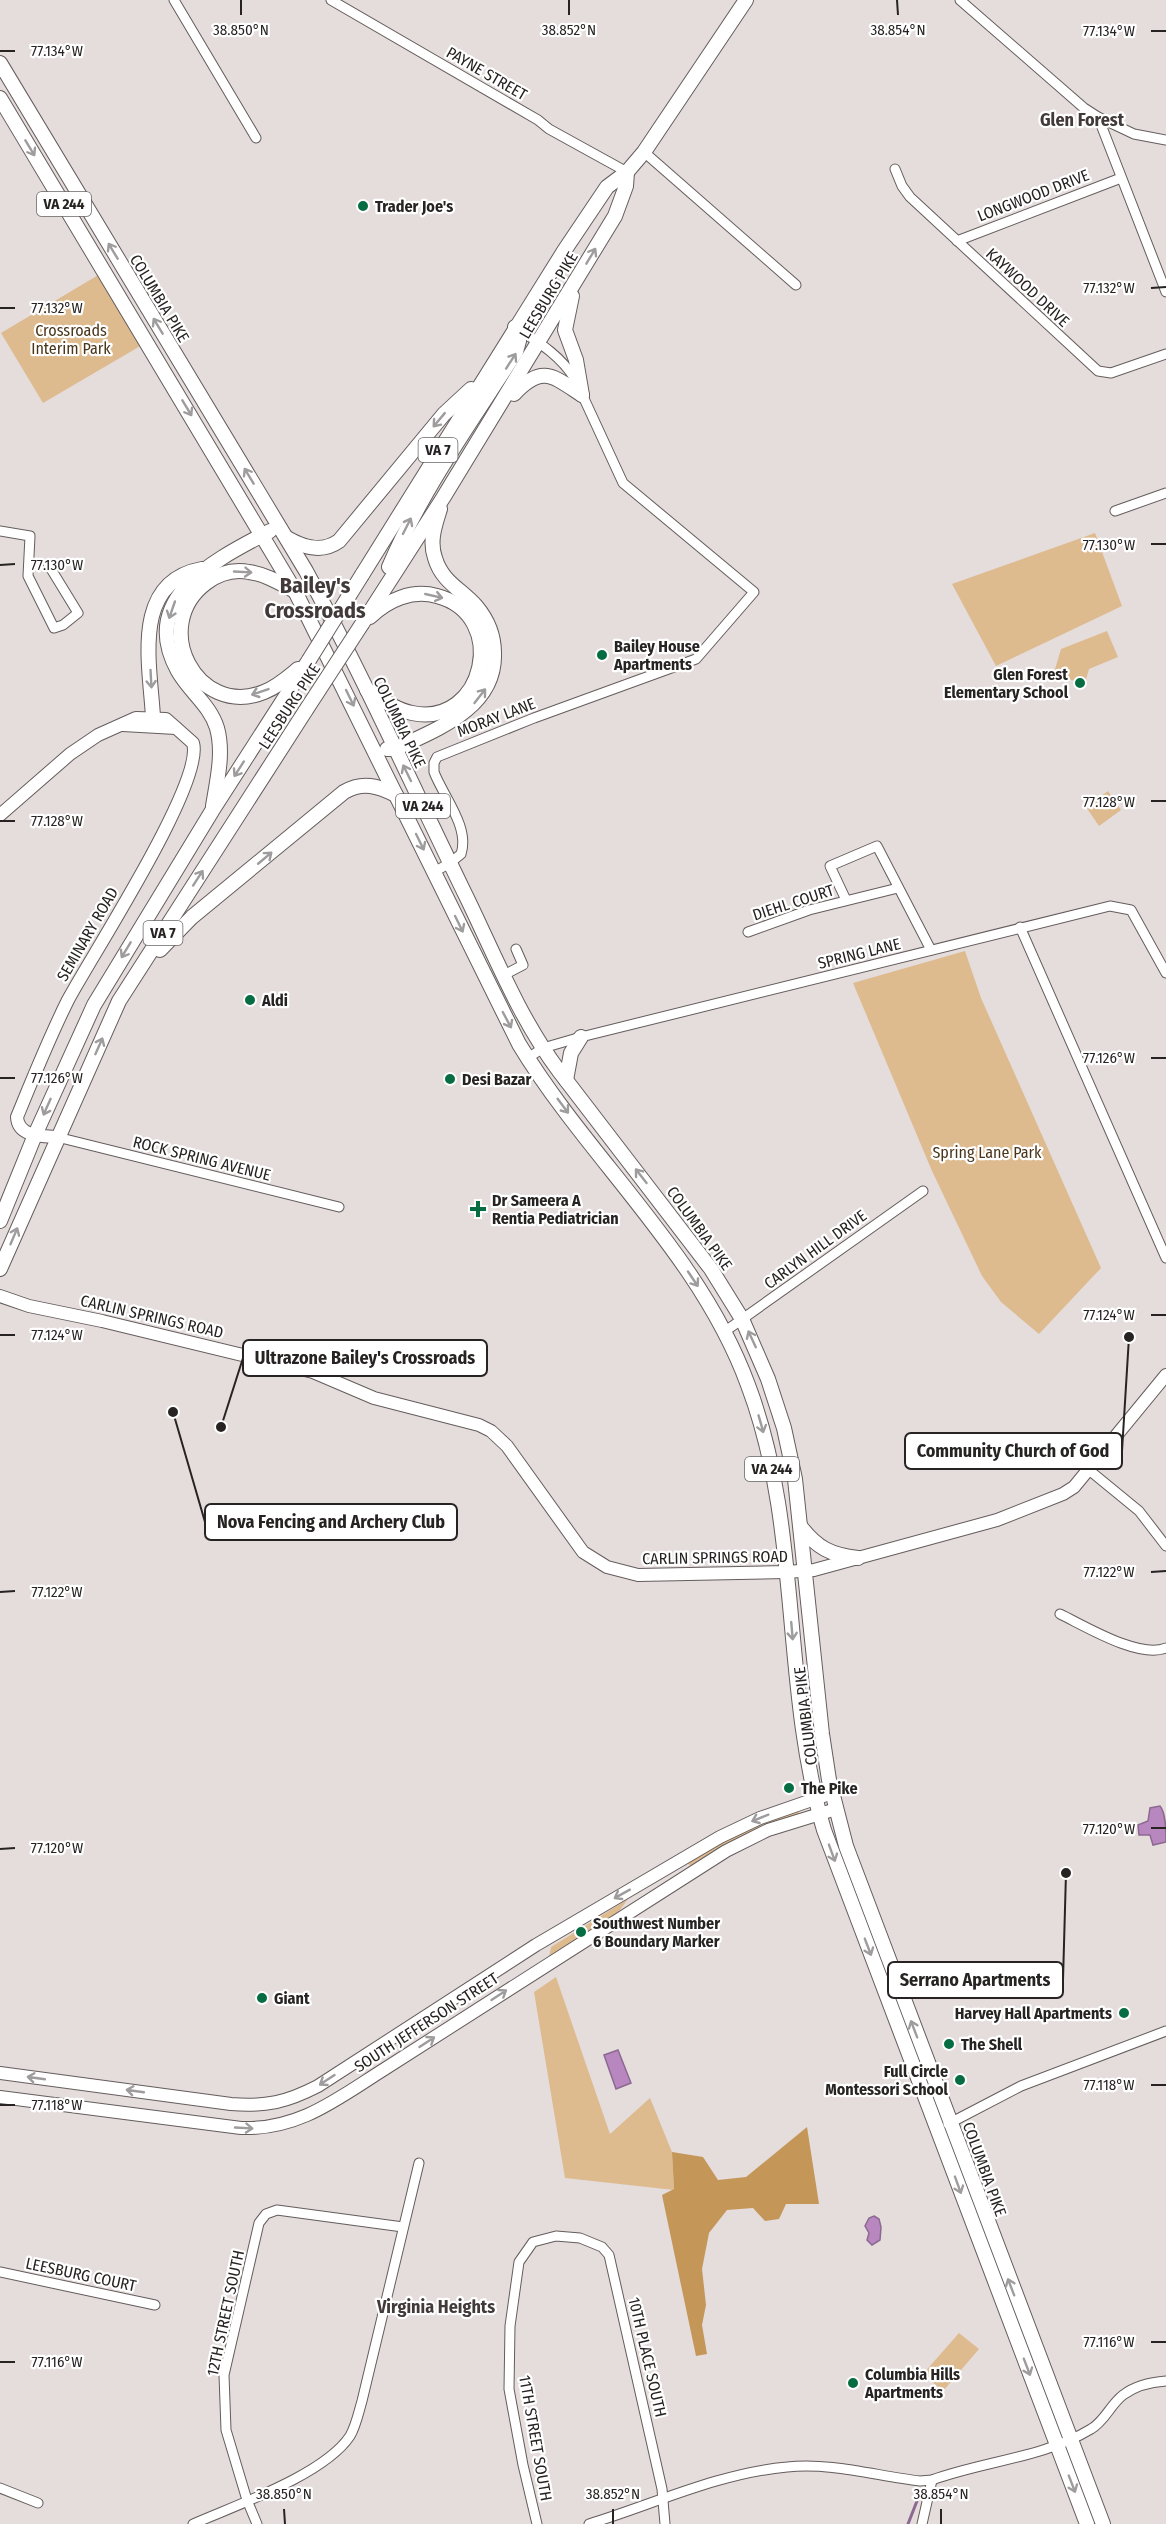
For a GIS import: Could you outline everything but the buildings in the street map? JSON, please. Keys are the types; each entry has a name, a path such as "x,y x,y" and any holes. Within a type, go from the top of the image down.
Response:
{"main road":[{"name":"LEESBURG PIKE","path":"0,1221 35,1135 94,1005 212,811 309,660 515,327 607,187 627,172 644,152 742,1"},
{"name":"COLUMBIA PIKE","path":"0,63 280,526 322,600 504,975 543,1048 699,1251 742,1319 765,1370 782,1420 794,1468 822,1734 836,1809 856,1876 944,2126 1063,2442 1087,2524"},
{"name":"COLUMBIA PIKE","path":"0,98 296,591 495,999 528,1058 707,1300 748,1382 770,1455 786,1572 799,1705 817,1807 832,1854 944,2126"},
{"name":"LEESBURG PIKE","path":"0,1269 119,1001 377,604 539,342 620,205 626,186 627,172"},
{"path":"575,282 565,330 576,360 582,395"},
{"path":"377,604 404,533 424,495 516,352 519,341 515,327"},
{"path":"492,418 526,382 536,376 551,376 582,395"},
{"path":"287,538 305,547 316,548 329,547 339,541 444,414 481,380"},
{"path":"372,745 384,749 395,749 470,708 486,688 494,666 493,640 484,617 476,606 446,580 434,557 432,537 443,498"},
{"path":"212,811 220,755 217,729 201,699 179,673 173,660 168,633 169,619 180,592 195,576 280,526"},
{"path":"153,717 149,632 154,607 161,593 177,576 207,568"},
{"path":"296,591 256,573 221,574 200,588 186,607 180,627 181,647 197,678 216,691 238,696 263,692 283,682 309,660"},
{"path":"365,688 402,710 430,714 446,710 467,694 482,663 482,648 476,627 461,609 450,601 440,596 419,593 377,604"},
{"path":"119,1001 167,942 192,917 344,792 354,787 367,785 396,795"},
{"path":"566,1080 569,1060 581,1037"},
{"path":"801,1527 812,1541 825,1551 858,1558"},
{"name":"COLUMBIA PIKE","path":"1063,2442 1102,2524"}],"street":[{"path":"174,0 256,138"},
{"name":"PAYNE STREET","path":"331,0 627,172"},
{"path":"960,0 1084,108 1134,134 1166,140"},
{"path":"970,9 978,0"},
{"path":"1098,117 1166,292"},
{"path":"644,152 796,285"},
{"name":"KAYWOOD DRIVE","path":"895,169 902,186 910,197 1103,378 1111,373 1166,354"},
{"name":"LONGWOOD DRIVE","path":"957,241 1121,178"},
{"path":"515,327 539,342 565,364 582,395"},
{"name":"MORAY LANE","path":"450,863 463,852 463,838 434,772 434,763 438,756 696,659 754,592 623,483 582,395"},
{"path":"1115,511 1166,493"},
{"path":"0,531 30,536 28,576 54,628 63,625 78,613 48,564"},
{"path":"0,815 70,754 98,735 136,718 153,717"},
{"name":"SEMINARY ROAD","path":"35,1135 22,1130 16,1121 34,1074 68,1000 154,850 190,773 194,748 189,737 166,719 153,717"},
{"path":"123,725 177,728"},
{"name":"DIEHL COURT","path":"846,900 830,866 877,846 931,950"},
{"path":"434,872 450,863"},
{"name":"DIEHL COURT","path":"748,932 779,919 898,888"},
{"name":"SPRING LANE","path":"528,1058 543,1048 581,1037 1110,906 1131,910 1166,973"},
{"path":"1020,927 1166,1258"},
{"path":"504,975 523,965 516,949"},
{"path":"35,1135 57,1137"},
{"name":"ROCK SPRING AVENUE","path":"57,1137 339,1207"},
{"name":"CARLYN HILL DRIVE","path":"724,1332 923,1191"},
{"name":"CARLIN SPRINGS ROAD","path":"0,1296 29,1306 108,1322 313,1372 374,1398 479,1425 491,1431 507,1446 579,1547 607,1567 638,1575 806,1572 1024,1511 1074,1487 1164,1382"},
{"path":"1089,1470 1139,1511 1166,1546"},
{"path":"1060,1614 1111,1639 1136,1648 1161,1650 1166,1648"},
{"name":"SOUTH JEFFERSON STREET","path":"0,2097 214,2126 261,2129 293,2122 327,2106 726,1851 817,1807 832,1793"},
{"name":"SOUTH JEFFERSON STREET","path":"0,2073 231,2104 255,2106 293,2099 327,2081 536,1945 720,1837 760,1818 817,1807 836,1809"},
{"path":"944,2126 1021,2086 1166,2031"},
{"path":"193,2524 303,2474 328,2459 350,2435 362,2401 419,2163"},
{"name":"12TH STREET SOUTH","path":"257,2524 247,2500 226,2430 224,2376 259,2223 266,2214 277,2210 403,2227"},
{"name":"10TH PLACE SOUTH","path":"556,2236 580,2238 602,2247 609,2255 663,2500 665,2524"},
{"name":"11TH STREET SOUTH","path":"537,2524 509,2389 510,2326 519,2262 533,2242 556,2236"},
{"name":"LEESBURG COURT","path":"0,2272 155,2305"},
{"path":"589,2524 747,2473 789,2466 830,2468 920,2481 932,2480 1063,2442 1101,2421 1122,2396 1150,2382 1166,2381"},
{"path":"922,2524 932,2480"},
{"path":"0,2488 37,2502"}],"green space":[{"name":"Crossroads Interim Park","path":"100,274 142,345 43,403 1,333"},
{"path":"1095,533 1122,606 996,666 952,584"},
{"path":"1107,631 1118,657 1089,669 1085,683 1053,676 1061,649"},
{"path":"1108,791 1121,810 1099,826 1086,807"},
{"name":"Spring Lane Park","path":"965,951 981,998 1101,1268 1039,1334 1001,1302 982,1276 932,1171 853,983"},
{"path":"798,1809 797,1815 744,1835 692,1866 686,1863 726,1837"},
{"path":"628,1899 617,1914 549,1957 551,1947"},
{"path":"556,1977 610,2134 650,2098 672,2152 674,2190 565,2178 534,1992"},
{"path":"959,2333 979,2349 943,2391 923,2374"}],"shaded area":[{"path":"1160,1806 1165,1818 1166,1842 1153,1845 1150,1835 1139,1835 1138,1825 1148,1821 1150,1808"},
{"path":"618,2050 631,2083 616,2089 604,2055"},
{"path":"807,2127 819,2204 786,2204 779,2219 765,2221 753,2208 727,2210 709,2233 702,2269 706,2305 702,2325 707,2354 696,2356 662,2195 674,2189 672,2152 703,2157 718,2180 746,2177"},
{"path":"874,2216 879,2219 881,2227 880,2240 872,2245 867,2240 869,2233 865,2226 869,2218"}],"waterway":[{"path":"908,2524 917,2501"}],"place":[{"name":"Trader Joe's","path":"363,206"},
{"name":"Bailey House Apartments","path":"602,655"},
{"name":"Glen Forest Elementary School","path":"1080,683"},
{"name":"Aldi","path":"250,1000"},
{"name":"Desi Bazar","path":"450,1079"},
{"name":"Dr Sameera A Rentia Pediatrician","path":"478,1209"},
{"name":"Community Church of God","path":"1129,1337"},
{"name":"Nova Fencing and Archery Club","path":"173,1412"},
{"name":"Ultrazone Bailey's Crossroads","path":"221,1427"},
{"name":"The Pike","path":"789,1788"},
{"name":"Serrano Apartments","path":"1066,1873"},
{"name":"Southwest Number 6 Boundary Marker","path":"581,1932"},
{"name":"Giant","path":"262,1998"},
{"name":"Harvey Hall Apartments","path":"1124,2013"},
{"name":"The Shell","path":"949,2044"},
{"name":"Full Circle Montessori School","path":"960,2080"},
{"name":"Columbia Hills Apartments","path":"853,2383"}],"district":[{"name":"Glen Forest","path":"1082,120"},
{"name":"Bailey's Crossroads","path":"315,598"},
{"name":"Virginia Heights","path":"436,2307"}]}
